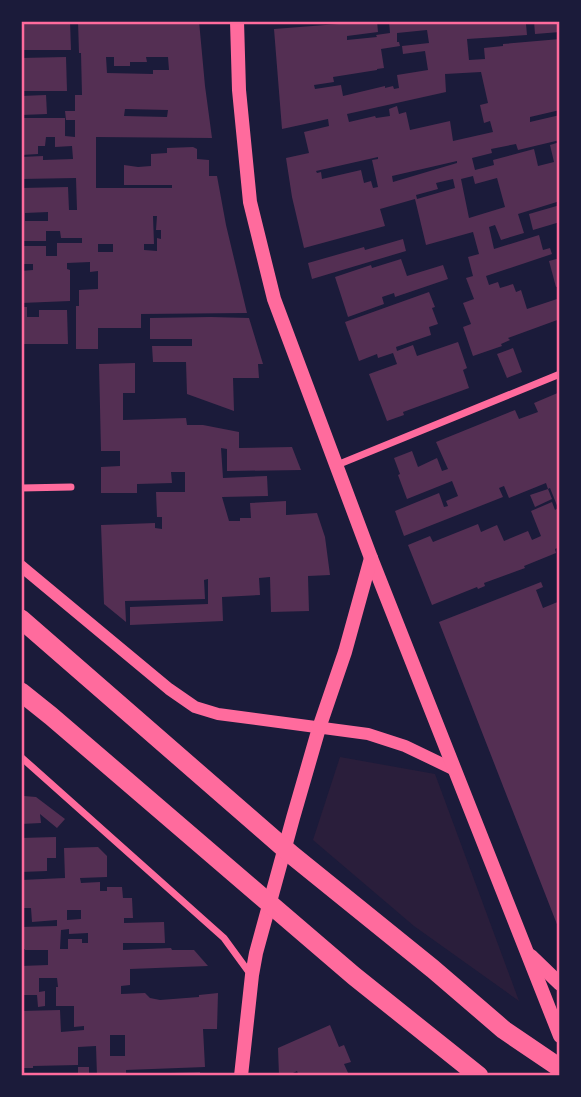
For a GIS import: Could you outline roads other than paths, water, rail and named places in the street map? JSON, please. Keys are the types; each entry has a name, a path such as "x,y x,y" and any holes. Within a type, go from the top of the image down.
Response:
{"highway":[{"path":"21,619 292,855 504,1030 560,1068"},
{"path":"21,692 354,976 479,1076"}],"main road":[{"path":"237,21 239,90 250,202 274,299 371,558 560,1037"},
{"path":"241,1076 256,953 319,728 345,652 371,558"},
{"path":"526,951 560,984"}],"street":[{"path":"336,466 560,374"},
{"path":"21,488 71,486"},
{"path":"21,566 169,689 195,707 218,714 368,734 405,746 455,770"},
{"path":"21,757 224,938 252,975"}]}
